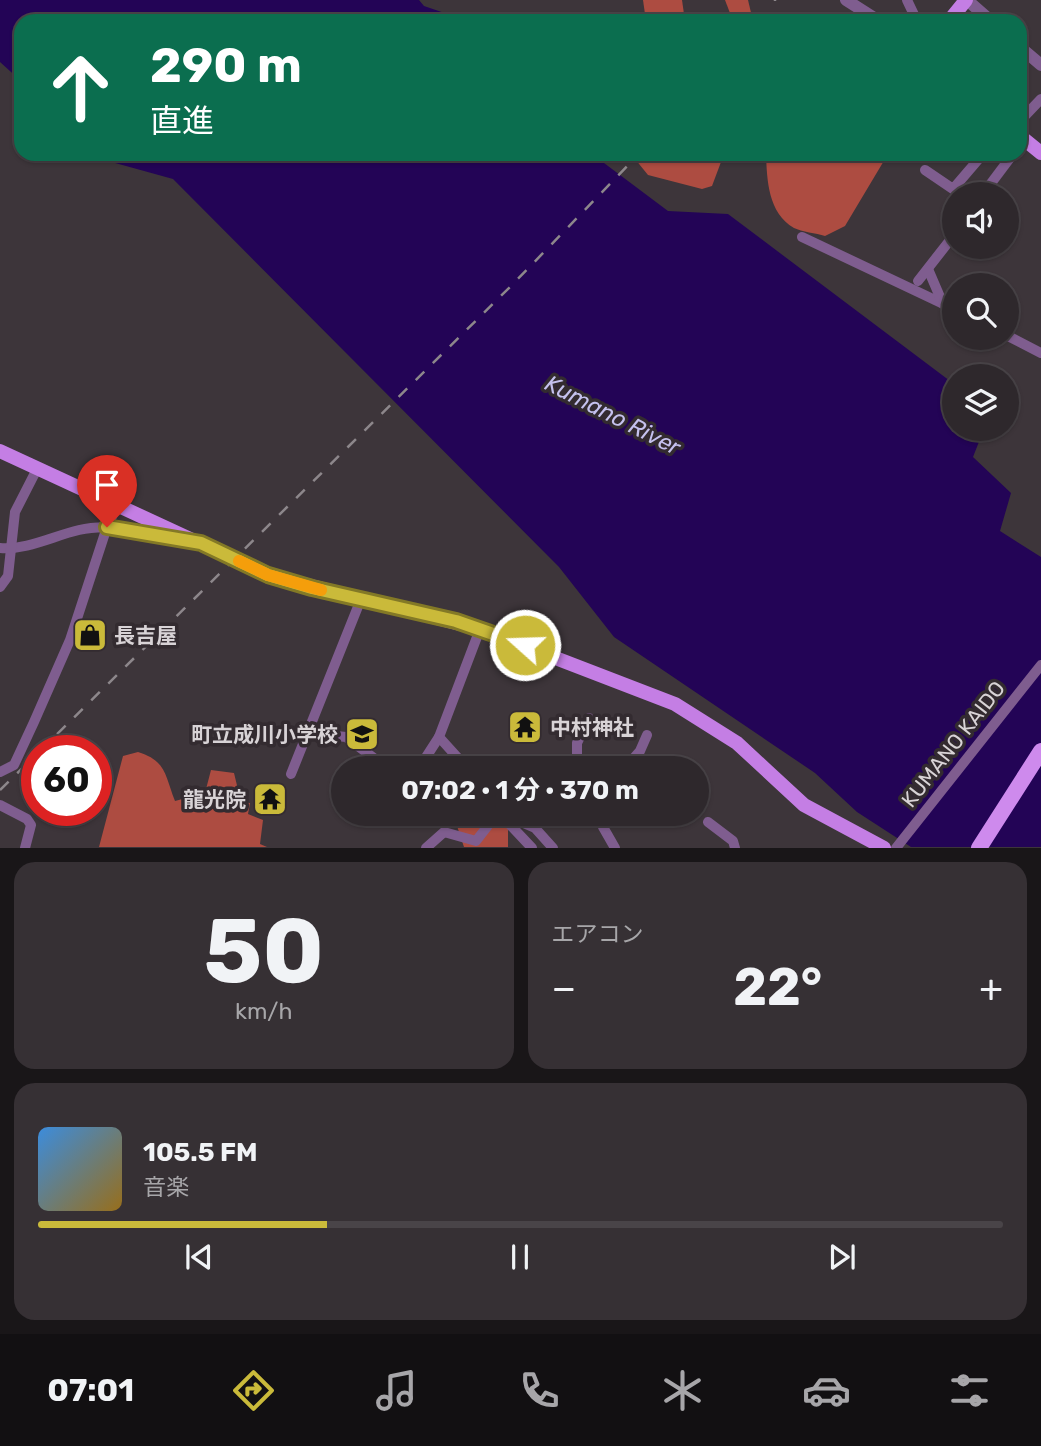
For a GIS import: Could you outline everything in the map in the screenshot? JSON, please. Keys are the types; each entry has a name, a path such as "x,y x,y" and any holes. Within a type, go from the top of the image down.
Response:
{"highway":[{"path":"979,847 1041,751"}],"main road":[{"path":"955,14 966,0"},
{"path":"0,451 268,575 480,629 675,704 737,743 804,804 892,847"}],"street":[{"path":"846,0 868,14"},
{"path":"966,0 983,14"},
{"path":"1027,53 1041,65"},
{"path":"1027,114 1041,99"},
{"path":"925,170 953,188 977,161"},
{"path":"992,182 1008,161"},
{"path":"802,237 942,303"},
{"path":"918,281 942,251"},
{"path":"928,269 942,301"},
{"path":"1019,341 1041,352"},
{"path":"0,587 8,576 15,512 37,469"},
{"path":"0,772 14,765 34,722 70,640 107,527 117,506"},
{"path":"0,548 13,549 81,529 107,527 201,543"},
{"path":"291,774 361,599"},
{"path":"427,756 439,737 480,629"},
{"name":"KUMANO KAIDO","path":"892,847 1041,665"},
{"path":"577,756 577,743 589,719"},
{"path":"308,733 346,737 371,756"},
{"path":"636,756 647,735"},
{"path":"439,737 456,756"},
{"path":"0,808 27,819 31,825 25,848"},
{"path":"709,823 733,841 735,848"},
{"path":"426,848 444,832 476,841 489,826"},
{"path":"511,826 532,848"},
{"path":"530,826 553,848"},
{"path":"604,826 615,848"}],"shaded area":[{"path":"643,0 682,0 684,14 645,14"},
{"path":"725,0 748,0 751,14 730,14"},
{"path":"637,161 721,161 712,186 702,189 648,175"},
{"path":"766,161 884,161 845,226 825,236 801,231 785,222 774,205"},
{"path":"138,752 155,760 164,770 175,801 205,793 211,770 234,773 241,802 250,803 248,814 263,820 260,844 267,847 99,847 105,826 112,826 112,798 123,756"},
{"path":"457,826 508,826 508,847 464,847"}],"water":[{"path":"0,0 419,0 424,6 447,14 14,14 14,75 0,62"},
{"name":"Kumano River","path":"108,161 601,161 668,211 728,214 942,375 942,441 979,441 973,457 1011,493 1000,531 1041,557 1041,847 911,847 857,812 815,773 614,637 559,567 173,179"}],"railway":[{"path":"56,735 512,285 632,161"},
{"path":"0,790 21,770"}],"slow traffic":[{"path":"239,561 268,575 321,590"}],"place":[{"name":"長吉屋","path":"90,635"},
{"name":"中村神社","path":"525,727"},
{"name":"町立成川小学校","path":"362,734"},
{"name":"龍光院","path":"270,799"}],"route":[{"path":"107,527 201,543 268,575 312,588 456,621 525,645"}]}
